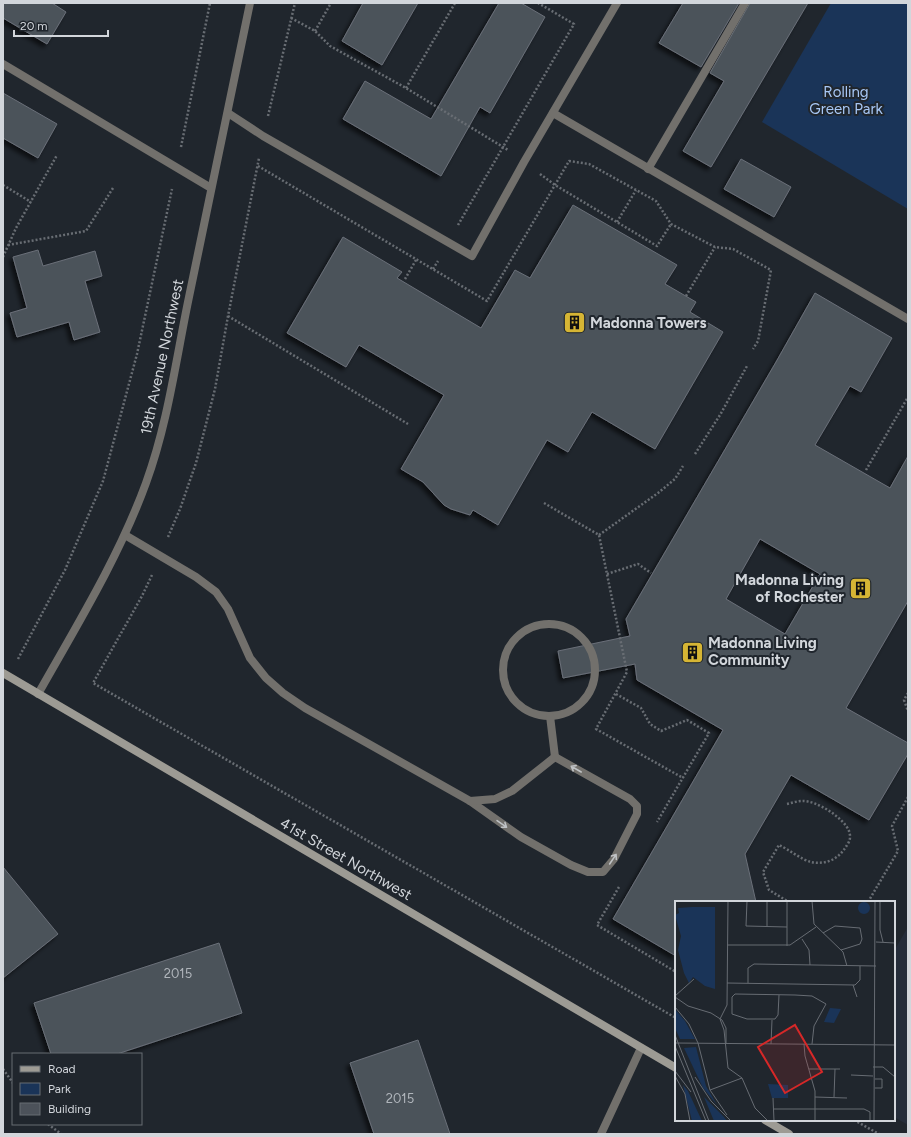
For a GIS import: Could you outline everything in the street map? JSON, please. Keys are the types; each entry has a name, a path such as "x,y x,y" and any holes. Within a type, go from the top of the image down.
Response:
{"main road":[{"name":"41st Street Northwest","path":"3,674 675,1067"},
{"path":"767,1121 788,1134"}],"street":[{"name":"19th Avenue Northwest","path":"38,694 102,580 125,535 147,482 164,422 250,3"},
{"path":"228,113 263,136 472,256 553,113 618,3"},
{"path":"648,169 745,3"},
{"path":"3,64 211,188"},
{"path":"553,113 908,319"},
{"path":"125,535 196,576 216,592 228,609 250,658 266,678 305,708 470,801 521,837 570,865 588,872 603,872 614,859 637,814 637,806 630,799 555,757"},
{"path":"544,623 556,624 569,628 579,635 589,646 594,660 594,673 591,689 582,701 573,709 550,716 534,713 520,706 510,695 504,682 502,668 506,652 513,640 527,629 544,623"},
{"path":"550,716 555,757"},
{"path":"470,801 495,799 512,791 555,757"},
{"path":"601,1134 641,1048"}],"path":[{"path":"28,641 65,570 103,481 137,354 210,3"},
{"path":"314,31 331,3"},
{"path":"406,88 456,3"},
{"path":"456,228 574,24 538,3"},
{"path":"291,18 314,31 330,46 406,88 504,147"},
{"path":"3,257 16,228 58,154"},
{"path":"258,166 487,301 569,161 589,164 656,202 671,224 715,247 733,248 771,270 758,341 753,349"},
{"path":"3,185 31,202"},
{"path":"555,185 657,246 671,224"},
{"path":"8,245 86,231 113,188"},
{"path":"617,222 636,190"},
{"path":"686,296 715,247"},
{"path":"406,279 416,260"},
{"path":"408,424 228,316 215,389 196,463 180,509 161,556 142,596 93,683 675,1017"},
{"path":"695,454 720,415 747,366"},
{"path":"866,470 908,397"},
{"path":"598,535 658,493 674,479 683,466"},
{"path":"544,503 598,535 607,574 627,672 596,729 683,778"},
{"path":"607,574 638,564 651,573"},
{"path":"908,693 904,700 908,711"},
{"path":"616,694 641,708 650,724 661,731 687,720 709,733 656,825"},
{"path":"869,901 898,851 892,826 908,797"},
{"path":"787,804 803,800 816,804 840,819 849,831 850,840 843,852 834,860 822,863 810,862 779,844 763,872 769,890 787,901"},
{"path":"620,885 597,925 675,971"},
{"path":"3,1069 12,1082"},
{"path":"856,1121 879,1134"},
{"path":"49,1125 61,1134"}],"shaded area":[{"path":"908,927 908,1125 895,1118 895,949"}],"green space":[{"name":"Rolling Green Park","path":"831,3 908,3 908,209 762,122"}],"building":[{"path":"3,3 52,3 66,12 47,44 3,18"},
{"path":"363,3 418,3 382,65 342,41"},
{"path":"499,3 521,3 545,17 490,113 480,107 441,176 343,119 365,81 431,119"},
{"path":"683,3 739,3 701,67 659,43"},
{"path":"750,3 808,3 711,167 683,151 724,81 710,73"},
{"path":"3,93 57,124 38,158 3,138"},
{"path":"741,159 791,187 774,217 724,189"},
{"path":"573,205 677,265 665,284 696,302 690,312 723,332 655,449 592,412 568,452 547,440 498,525 473,510 470,515 451,509 444,505 423,482 401,469 444,395 359,345 346,367 287,333 343,237 402,272 397,278 481,328 515,270 530,278"},
{"path":"38,250 43,266 95,251 102,276 85,281 100,332 74,340 69,322 17,337 10,313 27,308 13,257"},
{"name":"Madonna Living Community","path":"815,293 892,338 861,392 850,386 815,445 890,488 908,456 908,601 846,708 908,743 908,754 869,820 791,775 745,854 756,901 675,901 675,955 613,919 723,730 637,680 635,664 563,678 558,651 630,636 626,619","holes":["760,539 820,574 785,634 726,599"]},
{"path":"3,867 58,934 3,978"},
{"path":"219,943 242,1013 120,1053 51,1053 34,1003"},
{"path":"418,1040 450,1134 374,1134 350,1063"}],"place":[{"name":"Madonna Towers","path":"574,323"},
{"name":"Madonna Living of Rochester","path":"860,589"},
{"name":"Madonna Living Community","path":"692,652"}]}
